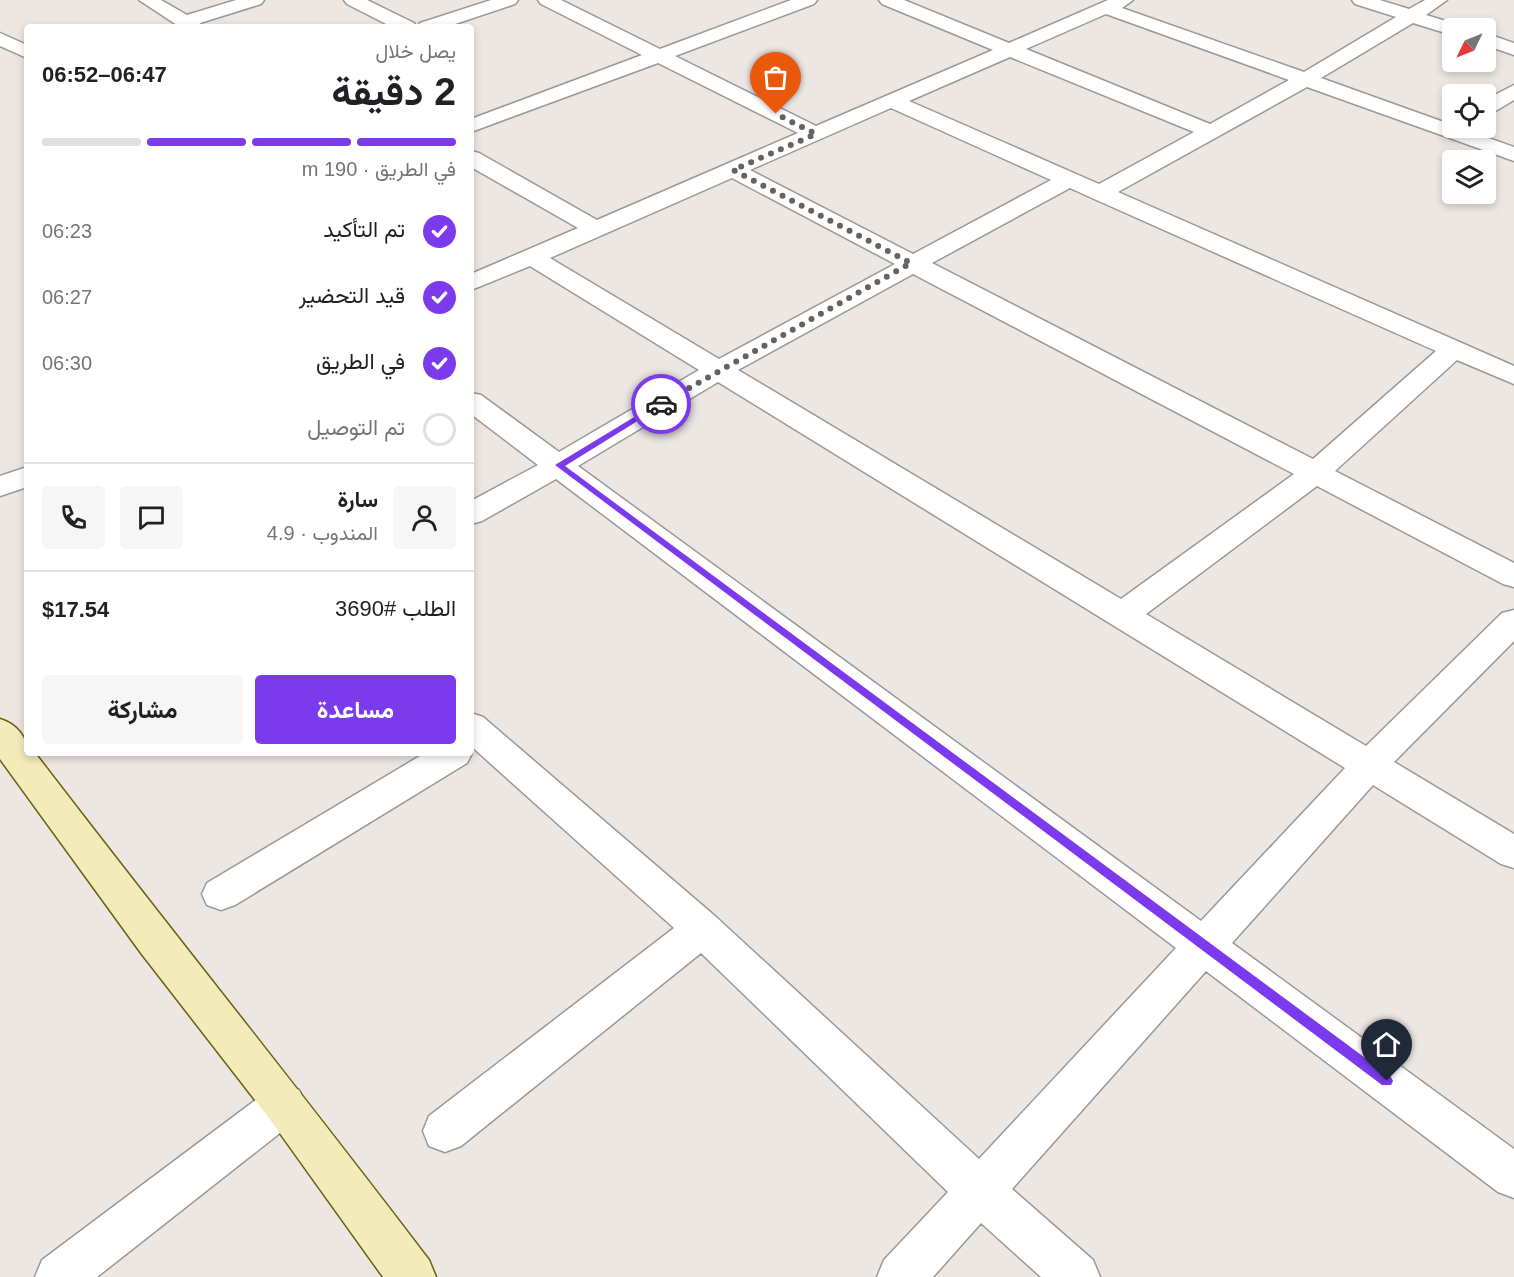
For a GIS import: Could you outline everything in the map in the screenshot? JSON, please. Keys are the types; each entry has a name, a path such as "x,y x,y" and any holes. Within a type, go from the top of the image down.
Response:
{"main road":[{"path":"5,748 284,1104 411,1277"}],"street":[{"path":"148,0 189,24 255,0"},
{"path":"353,0 400,24"},
{"path":"547,0 657,57 816,134"},
{"path":"474,125 808,0"},
{"path":"888,0 1212,132"},
{"path":"1361,0 1442,26"},
{"path":"1100,193 1306,80 1438,0"},
{"path":"436,24 504,1"},
{"path":"474,282 1115,4 1306,80 1442,125"},
{"path":"0,39 24,51"},
{"path":"1496,43 1514,49"},
{"path":"1496,102 1514,91"},
{"path":"892,101 1514,376"},
{"path":"1475,138 1514,154"},
{"path":"474,160 597,229"},
{"path":"733,170 1514,576"},
{"path":"474,512 559,465 718,370 1069,179"},
{"path":"532,257 1514,853"},
{"path":"1122,615 1315,473 1454,349"},
{"path":"474,403 1514,1176"},
{"path":"0,487 24,477"},
{"path":"902,1277 1369,765 1514,621"},
{"path":"474,744 702,929 980,1191 1076,1277"},
{"path":"221,894 443,756"},
{"path":"445,1131 702,929"},
{"path":"59,1277 284,1104"}],"way so far":[{"path":"661,404 911,263 733,170 816,134 776,114"}],"route":[{"path":"661,404 559,465 1387,1081"}]}
